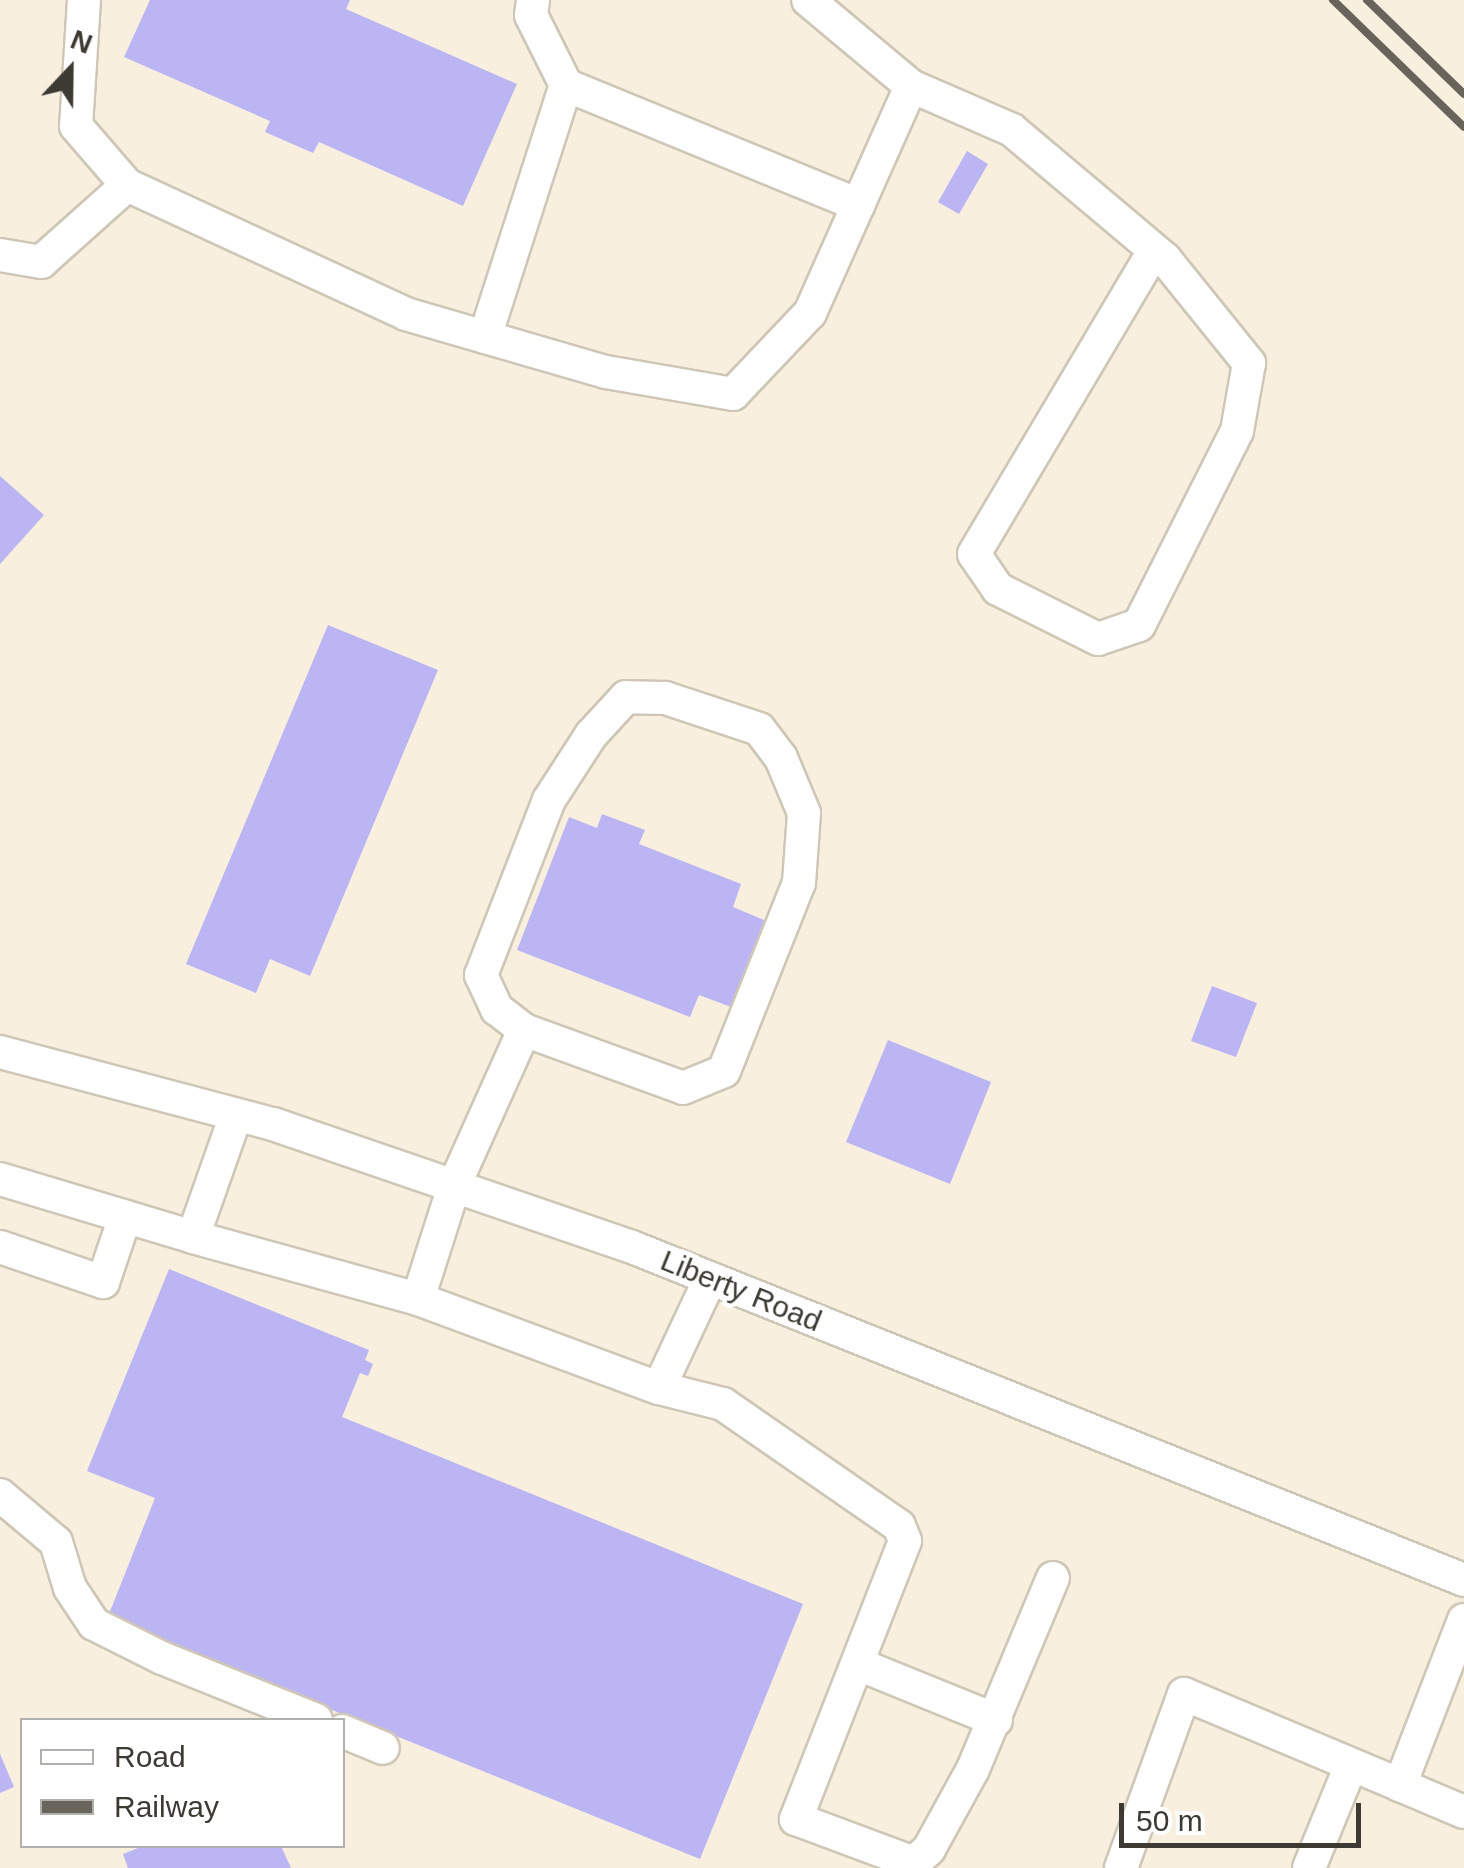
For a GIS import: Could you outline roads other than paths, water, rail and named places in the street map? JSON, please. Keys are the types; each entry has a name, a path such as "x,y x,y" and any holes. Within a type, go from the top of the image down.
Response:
{"street":[{"path":"84,0 76,126 127,185 406,314 606,372 733,394 810,313 911,86"},
{"path":"533,0 531,15 566,84 858,205"},
{"path":"808,0 911,86 1012,130 1154,251 1249,363 1237,431 1139,625 1098,640 998,588 974,554 1154,251"},
{"path":"485,337 566,84"},
{"path":"0,254 41,262 127,185"},
{"path":"626,696 665,698 759,729 781,758 804,814 799,883 724,1071 684,1088 524,1030 497,1009 481,975 549,800 591,735 626,696"},
{"path":"418,1299 454,1186 524,1030"},
{"name":"Liberty Road","path":"0,1052 236,1115 454,1186 710,1279 1464,1580"},
{"path":"193,1238 236,1115"},
{"path":"0,1179 193,1238 418,1299 659,1388 723,1404 898,1526 905,1541 796,1819 914,1862 929,1848 996,1720 1053,1578"},
{"path":"0,1247 102,1282 124,1216"},
{"path":"659,1388 710,1279"},
{"path":"0,1495 56,1542 70,1588 94,1624 162,1658 311,1718"},
{"path":"1400,1785 1464,1620"},
{"path":"858,1664 996,1720"},
{"path":"1121,1868 1184,1694 1464,1812"},
{"path":"345,1732 382,1748"},
{"path":"1309,1868 1351,1765"}],"railway":[{"path":"1333,0 1464,127"},
{"path":"1367,0 1464,94"}]}
